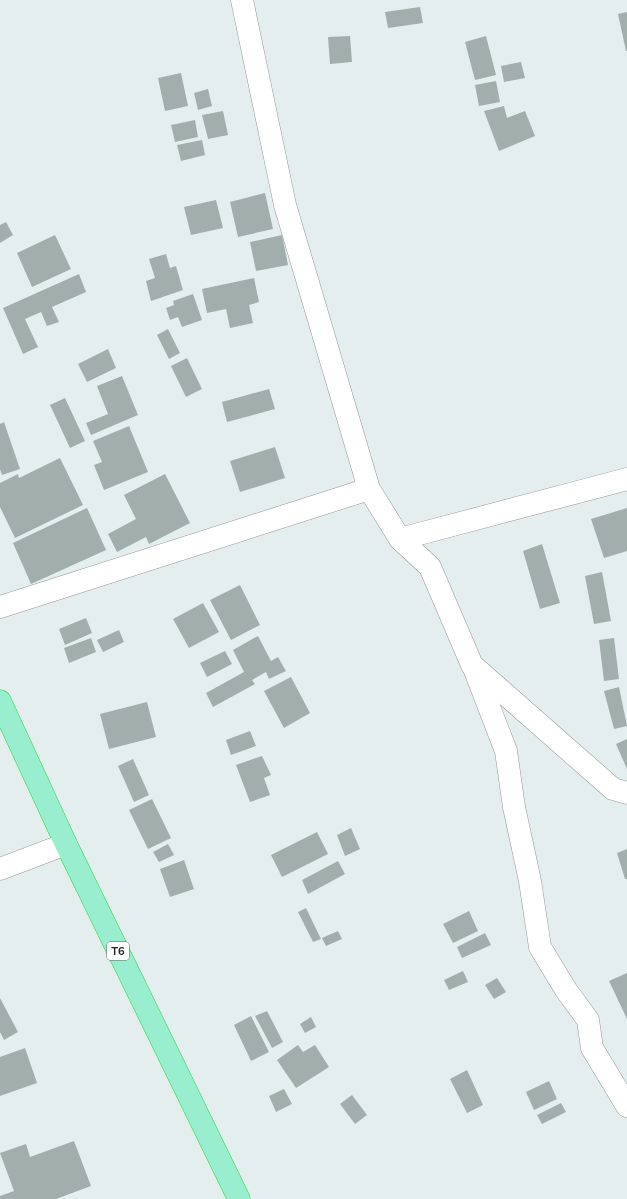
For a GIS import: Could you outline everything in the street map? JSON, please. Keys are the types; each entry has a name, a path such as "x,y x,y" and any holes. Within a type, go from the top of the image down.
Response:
{"highway":[{"name":"T6","path":"0,701 66,844 239,1199"}],"street":[{"path":"242,0 285,205 369,489 400,539 430,567 472,665 506,751 514,807 530,881 540,947 566,990 588,1020 592,1048 627,1106"},
{"path":"400,539 627,479"},
{"path":"0,607 369,489"},
{"path":"472,665 613,789 627,793"},
{"path":"0,869 66,844"}],"building":[{"path":"420,7 423,23 388,28 385,12"},
{"path":"627,12 627,51 626,51 618,14"},
{"path":"350,36 352,62 330,64 328,37"},
{"path":"486,36 496,75 475,80 465,42"},
{"path":"521,62 525,78 504,82 501,66"},
{"path":"181,73 188,106 165,111 158,78"},
{"path":"496,81 500,102 479,106 475,85"},
{"path":"208,89 212,106 198,110 194,93"},
{"path":"504,106 507,118 525,111 535,136 499,151 484,111"},
{"path":"223,111 228,135 208,139 202,115"},
{"path":"195,120 198,137 175,142 171,125"},
{"path":"202,140 205,155 181,161 177,145"},
{"path":"265,193 273,229 238,237 230,202"},
{"path":"216,200 223,228 191,235 184,207"},
{"path":"6,222 13,235 0,243 0,225"},
{"path":"55,235 71,269 32,287 17,253"},
{"path":"282,235 288,265 256,271 250,242"},
{"path":"166,254 170,268 176,266 183,290 151,301 146,281 155,278 149,259"},
{"path":"79,274 86,292 52,307 59,322 47,326 41,312 25,319 38,347 23,354 3,308"},
{"path":"254,278 259,302 249,305 253,323 230,328 226,309 207,313 202,289"},
{"path":"193,294 202,320 182,327 178,317 170,320 166,308 174,305 173,301"},
{"path":"168,329 180,353 169,359 157,335"},
{"path":"108,349 116,368 87,382 78,364"},
{"path":"187,358 202,389 186,397 171,366"},
{"path":"122,376 138,415 91,435 86,423 108,414 97,386"},
{"path":"269,389 275,409 227,422 222,402"},
{"path":"65,398 85,441 70,448 50,405"},
{"path":"4,422 20,469 2,475 0,469 0,424"},
{"path":"129,426 148,472 104,490 94,465 102,462 93,441"},
{"path":"275,447 285,478 240,492 230,461"},
{"path":"60,458 83,505 15,538 0,507 0,483 18,474 19,478"},
{"path":"165,474 190,523 149,544 146,537 117,552 108,534 136,519 124,495"},
{"path":"87,508 106,550 31,584 13,543"},
{"path":"627,508 627,551 604,558 591,519"},
{"path":"542,544 560,603 540,609 523,551"},
{"path":"602,572 611,621 594,624 585,576"},
{"path":"240,585 260,625 231,640 210,600"},
{"path":"203,603 219,632 189,648 173,619"},
{"path":"86,618 92,633 65,645 59,629"},
{"path":"119,630 124,642 103,652 97,640"},
{"path":"258,636 271,661 278,657 286,671 269,679 266,672 252,680 255,684 213,707 206,693 244,672 233,650"},
{"path":"91,638 96,652 69,663 64,648"},
{"path":"614,638 619,679 604,681 599,640"},
{"path":"225,651 232,664 207,677 200,663"},
{"path":"291,677 310,713 284,728 264,691"},
{"path":"619,687 627,726 614,729 604,691"},
{"path":"147,702 156,737 109,749 100,714"},
{"path":"250,731 256,746 231,755 226,740"},
{"path":"627,739 627,769 616,744"},
{"path":"262,756 271,775 264,778 270,795 250,802 236,765"},
{"path":"133,759 149,795 134,802 118,766"},
{"path":"152,799 171,838 148,849 129,810"},
{"path":"351,828 360,849 345,856 337,835"},
{"path":"317,832 328,854 282,877 271,855"},
{"path":"168,844 174,855 159,862 153,852"},
{"path":"627,849 627,879 625,879 617,853"},
{"path":"184,860 194,889 170,897 160,869"},
{"path":"338,861 345,874 308,894 302,880"},
{"path":"306,908 321,939 313,942 298,912"},
{"path":"469,911 478,931 453,943 443,924"},
{"path":"338,931 342,939 326,946 322,938"},
{"path":"485,933 491,945 462,958 457,947"},
{"path":"463,971 468,982 449,990 444,980"},
{"path":"627,973 627,1019 609,981"},
{"path":"497,978 506,992 494,999 485,985"},
{"path":"0,998 18,1032 4,1040 0,1032"},
{"path":"267,1011 283,1042 272,1048 255,1016"},
{"path":"251,1016 269,1052 251,1061 234,1025"},
{"path":"311,1017 316,1027 305,1033 300,1024"},
{"path":"298,1045 303,1052 315,1045 329,1067 296,1088 277,1060"},
{"path":"25,1048 37,1083 0,1096 0,1057"},
{"path":"467,1070 483,1105 467,1113 450,1079"},
{"path":"549,1081 557,1099 534,1110 526,1092"},
{"path":"284,1089 292,1104 276,1112 269,1096"},
{"path":"352,1095 367,1115 355,1124 340,1104"},
{"path":"561,1103 566,1112 542,1124 537,1115"},
{"path":"74,1141 91,1186 56,1199 0,1199 0,1196 14,1191 0,1153 26,1144 30,1157"}]}
